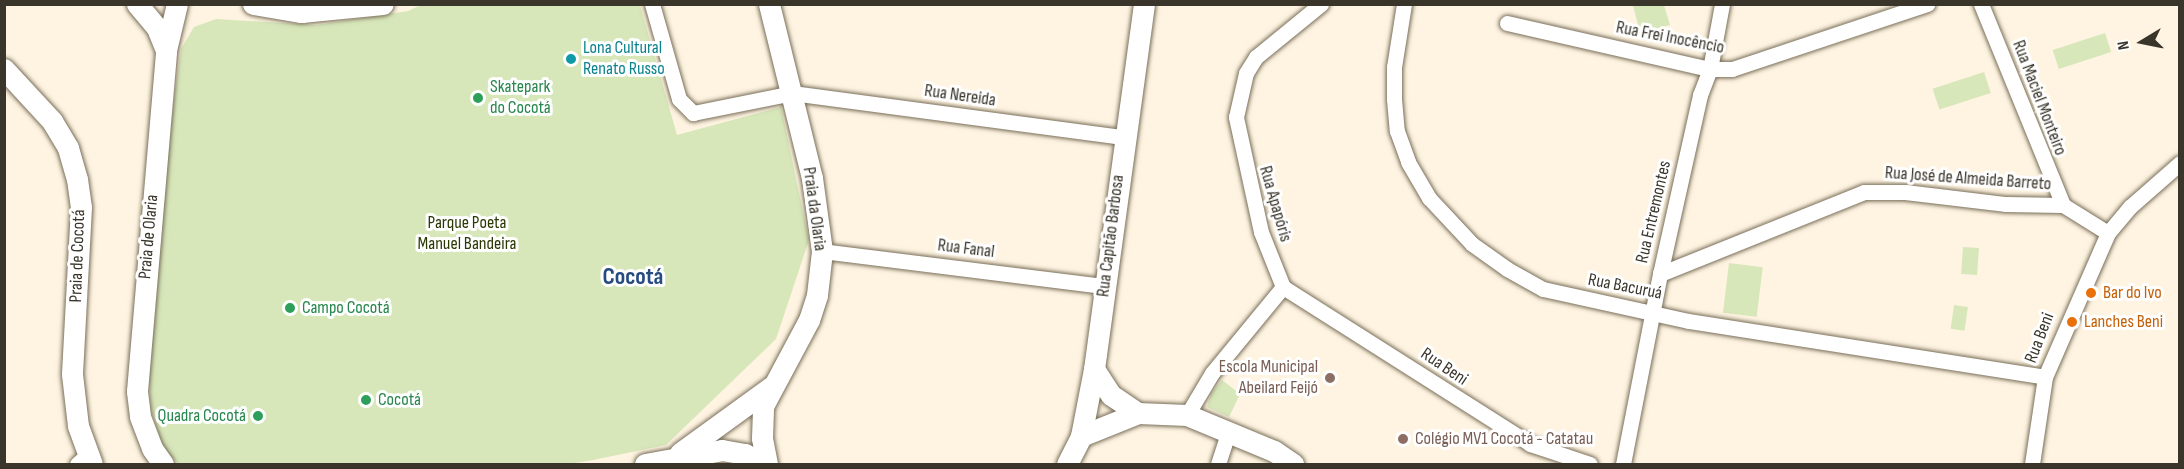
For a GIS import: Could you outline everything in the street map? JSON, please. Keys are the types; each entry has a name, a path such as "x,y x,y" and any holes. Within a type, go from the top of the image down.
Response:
{"street":[{"path":"137,4 157,28 166,50"},
{"name":"Praia de Olaria","path":"163,465 152,448 140,416 137,391 166,50 177,4"},
{"path":"253,4 301,12 383,4"},
{"path":"652,4 679,99 686,108 703,113 792,93"},
{"name":"Praia da Olaria","path":"765,465 761,420 771,387 809,320 817,295 822,251 812,178 769,4"},
{"name":"Rua Capitão Barbosa","path":"1067,465 1081,436 1094,369 1123,137 1144,4"},
{"name":"Rua Apapóris","path":"1283,287 1261,232 1236,117 1246,73 1256,57 1321,4"},
{"name":"Rua Bacuruá","path":"1404,4 1394,67 1397,131 1408,162 1429,198 1472,244 1543,289 1710,325 2045,377"},
{"name":"Rua Entremontes","path":"1623,465 1652,311 1700,95 1710,69 1722,4"},
{"name":"Rua Frei Inocêncio","path":"1507,23 1710,69 1732,69 1758,63 1926,4"},
{"name":"Rua Maciel Monteiro","path":"1981,4 2063,205"},
{"name":"Praia de Cocotá","path":"4,69 52,121 68,148 77,179 81,207 72,374 78,426 86,461"},
{"name":"Rua Nereida","path":"792,93 1123,137"},
{"path":"2108,234 2131,206 2180,163"},
{"name":"Rua José de Almeida Barreto","path":"1660,274 1864,192 1905,192 2006,204 2063,205 2108,234"},
{"name":"Rua Beni","path":"2032,465 2045,377 2108,234"},
{"name":"Rua Fanal","path":"822,251 1104,286"},
{"path":"1187,415 1212,373 1283,287"},
{"name":"Rua Beni","path":"1283,287 1530,444 1590,465"},
{"path":"1094,369 1111,395 1138,413"},
{"name":"Praia da Olaria","path":"674,457 771,387"},
{"path":"1081,436 1138,413 1187,415 1229,430 1293,465"},
{"path":"1218,465 1229,430"},
{"path":"645,465 674,457 722,450 745,454 765,465"}],"green space":[{"name":"Parque Poeta Manuel Bandeira","path":"423,4 640,5 677,135 781,107 809,240 776,339 666,445 568,464 178,464 162,445 151,410 147,337 155,240 181,49 194,27 216,19 317,25 408,11"},
{"path":"1633,5 1664,5 1670,25 1640,33"},
{"path":"2105,33 2111,52 2059,69 2053,50"},
{"path":"1984,72 1991,93 1939,110 1933,89"},
{"path":"1963,247 1979,248 1977,275 1961,274"},
{"path":"1729,263 1763,267 1757,317 1723,313"},
{"path":"1954,305 1968,307 1965,331 1951,329"},
{"path":"1222,380 1240,394 1229,417 1207,407 1211,394"}],"place":[{"name":"Lona Cultural Renato Russo","path":"571,59"},
{"name":"Skatepark do Cocotá","path":"478,98"},
{"name":"Bar do Ivo","path":"2091,293"},
{"name":"Campo Cocotá","path":"290,308"},
{"name":"Lanches Beni","path":"2072,322"},
{"name":"Escola Municipal Abeilard Feijó","path":"1330,378"},
{"name":"Cocotá","path":"366,400"},
{"name":"Quadra Cocotá","path":"258,416"},
{"name":"Colégio MV1 Cocotá - Catatau","path":"1403,439"}],"district":[{"name":"Cocotá","path":"633,277"}]}
